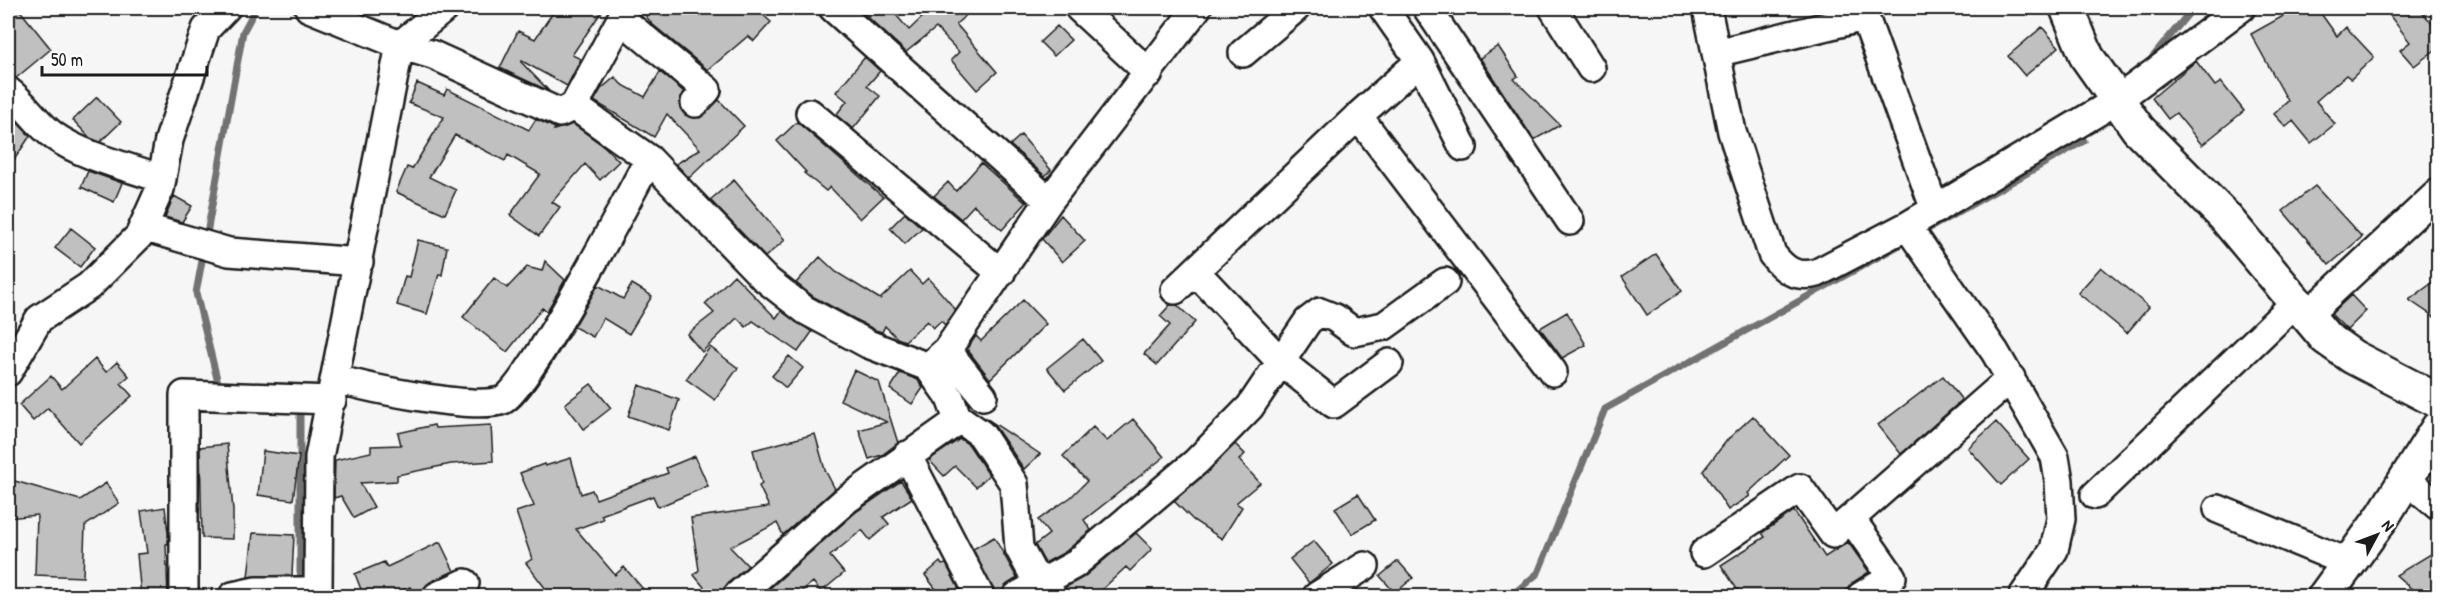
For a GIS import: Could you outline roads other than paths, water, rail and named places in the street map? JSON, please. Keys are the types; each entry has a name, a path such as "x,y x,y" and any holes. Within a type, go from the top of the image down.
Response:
{"street":[{"path":"309,8 400,45 433,55 560,113 574,106 621,19 707,90 695,103"},
{"path":"233,597 256,591 319,594 319,457 400,45 445,8"},
{"path":"833,8 1049,201"},
{"path":"1079,8 1149,73"},
{"path":"937,359 1001,273 1049,201 1197,8"},
{"path":"1243,53 1296,8"},
{"path":"1383,8 1420,61 1464,147"},
{"path":"1427,8 1570,221"},
{"path":"1553,8 1591,68"},
{"path":"1707,8 1732,132 1772,254 1782,266 1803,276 1817,273 1907,226 2116,101 2241,8"},
{"path":"2067,8 2087,57 2116,101 2138,129 2224,216 2326,338 2353,357 2439,401"},
{"path":"8,372 39,319 89,286 139,236 162,179 169,140 206,29 220,9"},
{"path":"1716,53 1865,17 1935,210"},
{"path":"1176,290 1420,61"},
{"path":"8,91 19,99 44,128 63,141 162,179"},
{"path":"574,106 649,159 763,277 805,310 868,345 937,359 983,396"},
{"path":"810,113 1001,273"},
{"path":"1359,116 1553,372"},
{"path":"184,597 184,395 334,390 474,405 504,400 518,387 539,356 649,159"},
{"path":"2096,495 2301,310 2439,193"},
{"path":"1907,226 2011,378 2055,457 2061,519 2054,550 2023,597"},
{"path":"143,227 229,252 359,262"},
{"path":"1196,271 1280,361 1334,404 1389,363"},
{"path":"1017,597 1049,589 1074,565 1196,462 1250,407 1308,321 1320,312 1335,318 1354,332 1384,326 1445,282"},
{"path":"937,359 957,417 981,434 1014,484 1019,548 1032,572 1049,589"},
{"path":"1704,553 1800,488 1833,534 1852,520 2011,378"},
{"path":"737,597 846,500 952,425 957,417"},
{"path":"2325,597 2407,480 2439,428"},
{"path":"907,455 980,597"},
{"path":"2407,480 2439,506"},
{"path":"2218,509 2349,563"},
{"path":"1852,520 1892,577 1861,597"},
{"path":"1317,597 1365,566"},
{"path":"438,597 465,583"}],"waterway":[{"path":"206,239 243,32 256,8"},
{"path":"2152,58 2193,8"},
{"path":"1930,228 2084,141"},
{"path":"1511,596 1538,573 1605,409 1898,246"},
{"path":"204,250 196,293 220,391"},
{"path":"295,409 300,409 300,572"}]}
